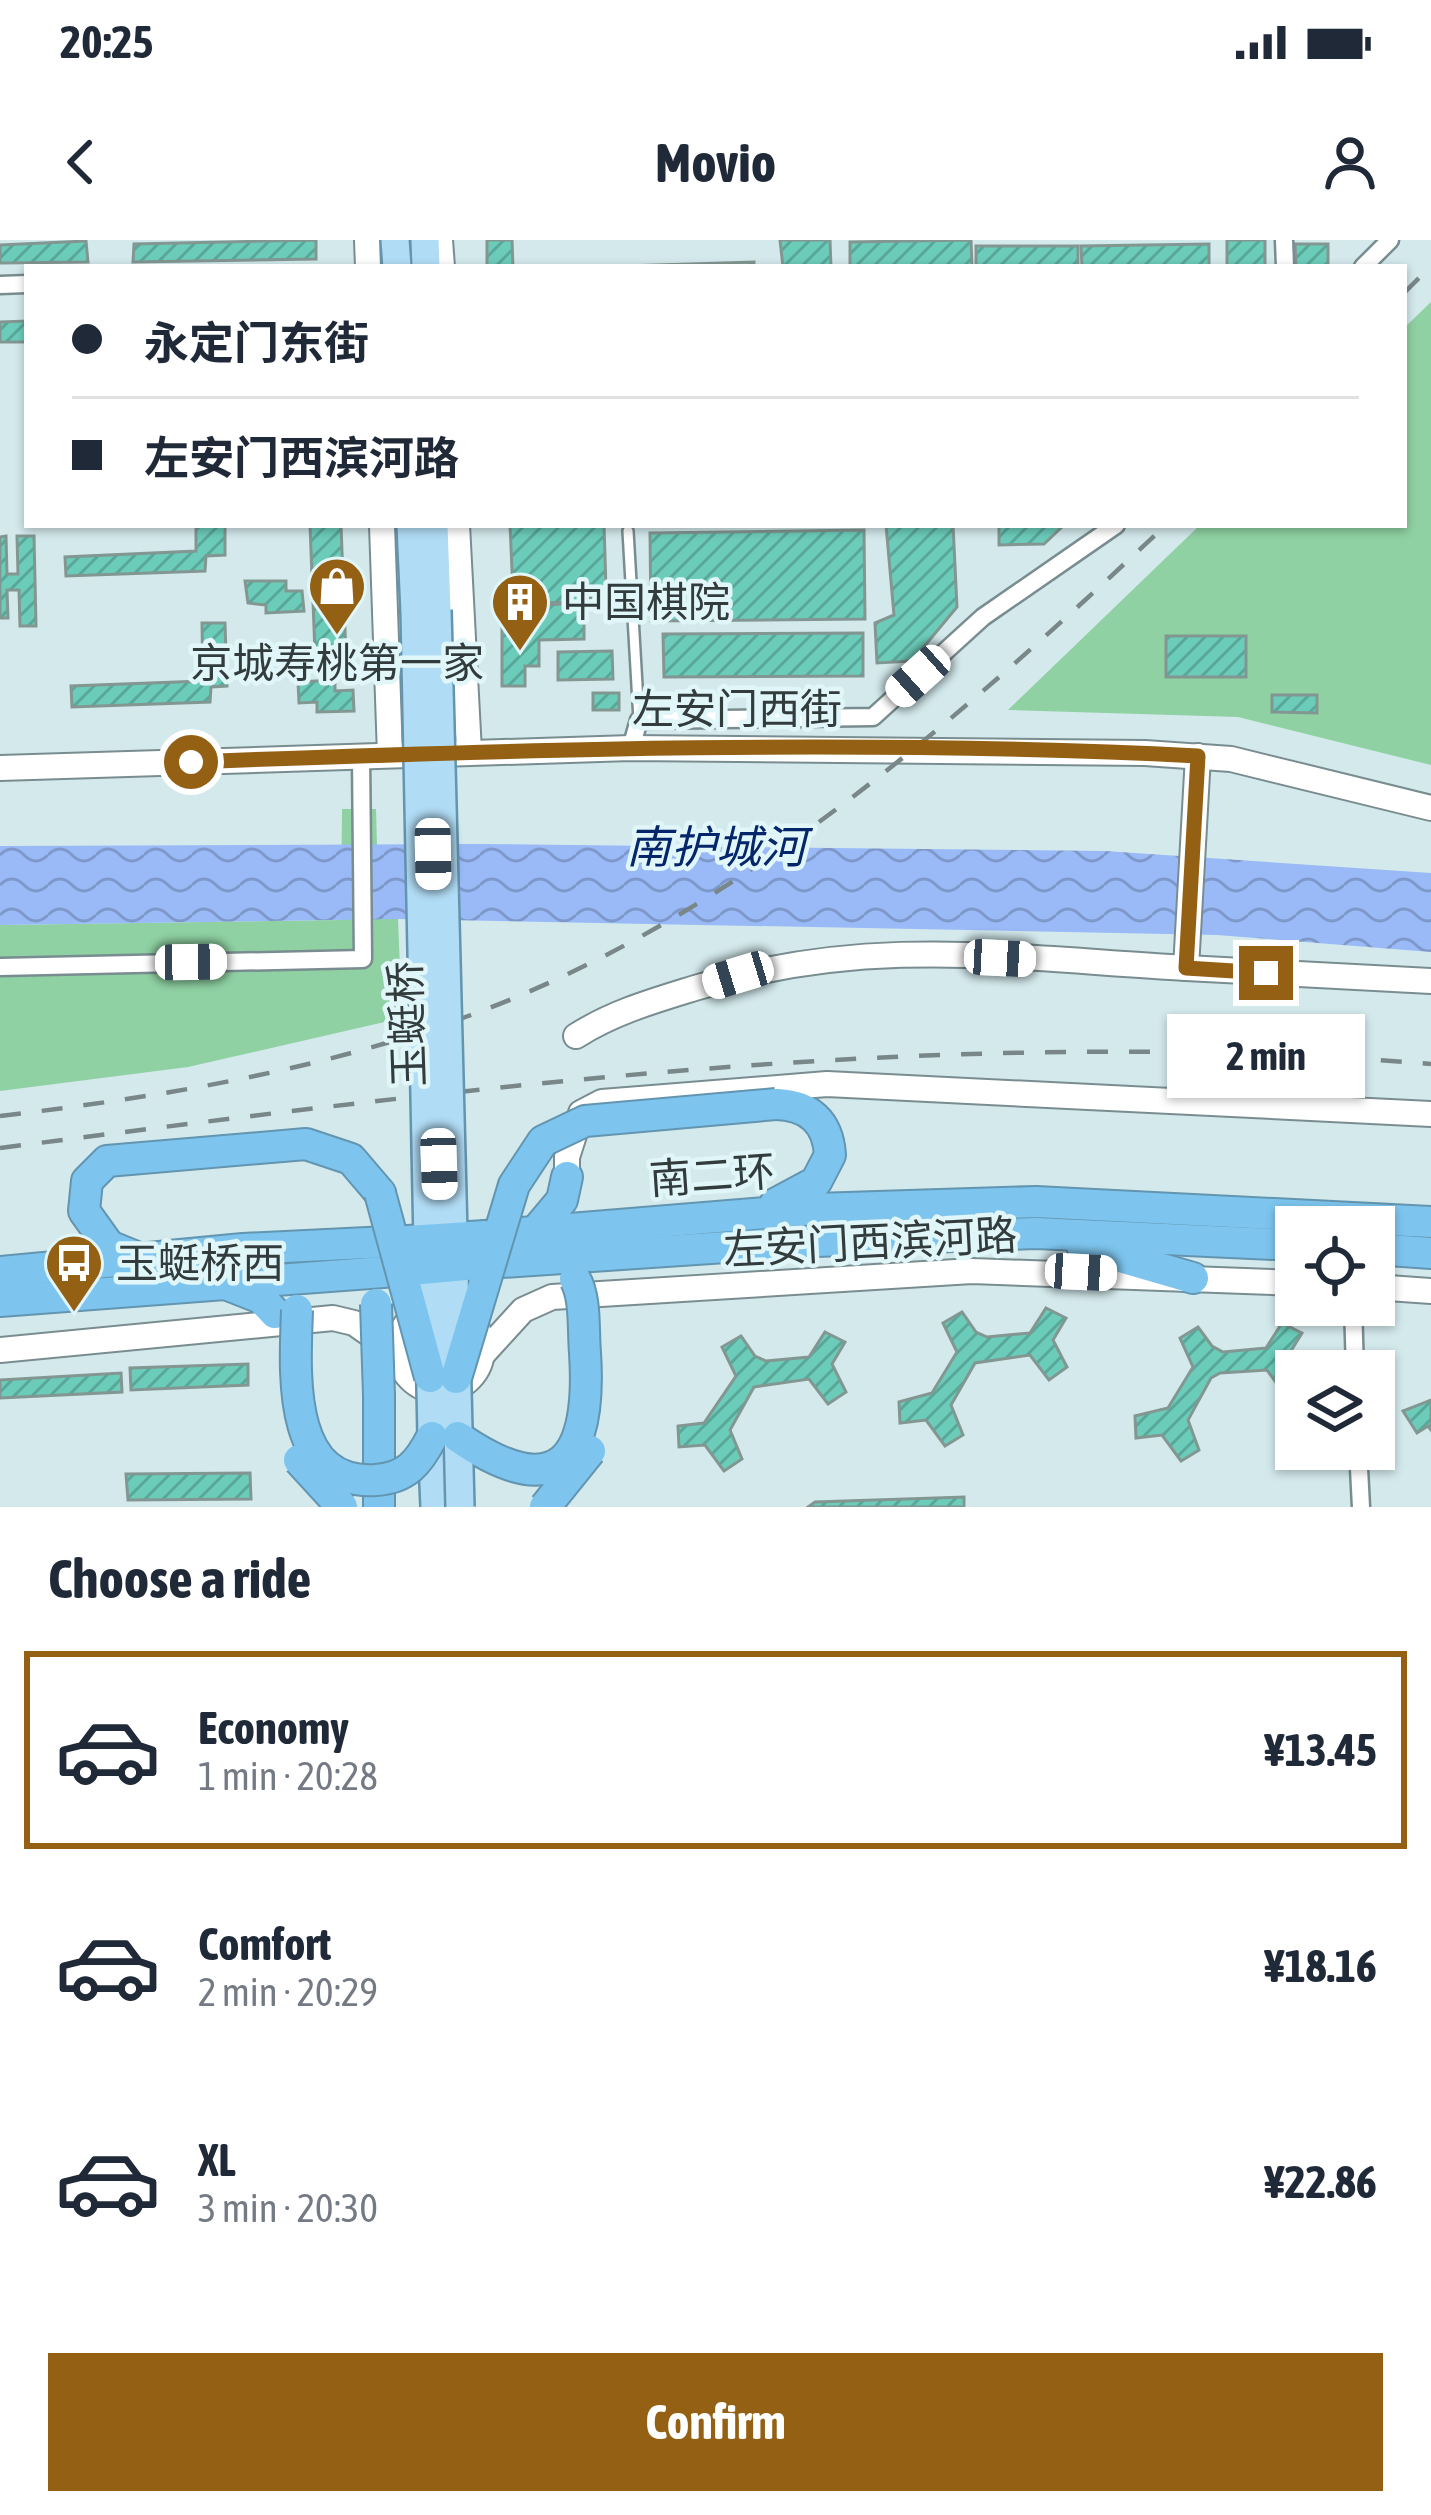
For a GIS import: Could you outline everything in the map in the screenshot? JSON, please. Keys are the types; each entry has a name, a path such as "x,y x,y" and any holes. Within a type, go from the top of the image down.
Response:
{"highway":[{"path":"444,1387 514,1185 543,1141 585,1121 776,1104 802,1108 820,1122 829,1142 828,1164 803,1193 747,1215"},
{"path":"141,1259 109,1246 84,1210 87,1181 107,1161 306,1144 351,1159 380,1192 444,1387"},
{"path":"567,1177 578,1199 606,1225"},
{"path":"567,1177 542,1245 589,1278"},
{"name":"南二环","path":"542,1245 606,1225 1036,1202 1431,1222"},
{"path":"1036,1233 1192,1278"},
{"name":"南二环","path":"0,1301 381,1266 542,1245 628,1252 1036,1233 1275,1244"},
{"path":"1395,1250 1431,1253"},
{"path":"589,1278 628,1252"},
{"name":"南二环","path":"0,1272 141,1259 381,1266"},
{"path":"341,1507 303,1468 290,1440 286,1312 316,1282 381,1266 365,1314 379,1396 380,1507"},
{"path":"286,1312 301,1420 307,1444 321,1463 356,1479 388,1479 418,1463 445,1437 504,1471 521,1474 548,1470 578,1446 588,1400 589,1278"},
{"path":"545,1507 580,1468 597,1430 589,1278"},
{"path":"216,1283 242,1288 286,1312"}],"main road":[{"path":"411,528 426,610"},
{"path":"426,610 434,528"},
{"name":"玉蜓桥","path":"426,610 445,1437 435,1507"},
{"name":"玉蜓桥","path":"445,1437 460,1507"}],"street":[{"path":"1367,264 1390,240"},
{"path":"382,528 390,755"},
{"path":"457,528 469,752"},
{"path":"631,748 639,721 874,717 983,617 1112,528"},
{"path":"387,695 466,692"},
{"name":"左安门西街","path":"0,768 631,748 985,749 1231,759 1431,808"},
{"path":"430,753 442,1303"},
{"path":"0,967 363,959 361,756"},
{"path":"1187,957 1198,756"},
{"path":"576,1036 627,1008 738,975 843,955 1187,957 1431,981"},
{"path":"567,1177 581,1113 619,1098 745,1088 827,1084 1431,1114"},
{"name":"左安门西滨河路","path":"482,1355 524,1310 565,1296 972,1271 1275,1282"},
{"path":"1395,1288 1431,1291"},
{"path":"397,1353 407,1322 442,1303"},
{"path":"0,1351 365,1314 397,1353 408,1377 444,1387 469,1380 482,1355 473,1322 442,1303"},
{"path":"444,1387 446,1507"},
{"path":"1359,1470 1361,1507"}],"lane":[{"path":"628,531 639,721"}],"green space":[{"path":"1431,302 1431,765 1238,717 1008,710 1197,528 1407,528 1407,325"},
{"path":"342,809 376,809 379,919 398,919 402,1018 188,1067 0,1091 0,925 341,920"}],"water":[{"name":"南护城河","path":"478,844 1105,851 1431,873 1431,952 1217,935 398,919 0,925 0,846"}],"building":[{"path":"316,240 316,259 133,262 134,244"},
{"path":"487,240 512,240 513,264 487,264"},
{"path":"780,240 830,240 831,264 783,264"},
{"path":"971,240 972,264 850,264 850,242"},
{"path":"1227,240 1265,240 1265,264 1227,264"},
{"path":"86,241 88,262 0,263 0,245"},
{"path":"1209,244 1209,264 1082,264 1081,246"},
{"path":"1295,244 1328,244 1328,264 1296,264"},
{"path":"976,246 1078,246 1078,264 976,264"},
{"path":"24,321 24,342 0,342 0,322"},
{"path":"196,528 225,528 225,555 206,556 205,571 66,576 65,557 196,551"},
{"path":"310,528 341,528 346,656 315,653"},
{"path":"510,528 604,528 606,588 584,602 527,603 513,592"},
{"path":"886,528 953,528 957,607 912,661 877,663 875,623 894,615"},
{"path":"999,528 1061,528 1044,544 999,545"},
{"path":"864,530 865,619 651,621 650,533"},
{"path":"6,536 7,574 18,574 17,536 34,536 36,626 20,626 19,590 7,590 8,618 0,618 0,537"},
{"path":"245,581 286,581 286,591 302,591 304,611 266,613 266,605 248,603"},
{"name":"中国棋院","path":"584,602 584,639 539,640 539,666 525,666 525,686 502,686 502,609"},
{"path":"202,623 225,623 227,686 211,687 210,702 72,707 71,686 203,681"},
{"path":"863,633 863,676 664,677 663,634"},
{"path":"1166,636 1246,636 1246,677 1166,677"},
{"path":"612,651 613,679 558,680 558,652"},
{"path":"335,680 335,691 353,690 354,711 317,712 317,702 299,703 298,682"},
{"path":"593,693 619,693 619,710 593,710"},
{"path":"1272,695 1317,695 1317,713 1272,712"},
{"path":"1046,1308 1066,1318 1053,1340 1067,1367 1049,1380 1030,1355 975,1363 951,1405 963,1435 945,1446 926,1420 900,1423 899,1402 932,1393 957,1352 943,1323 962,1312 976,1332 987,1337 1030,1333"},
{"path":"1280,1326 1302,1333 1291,1350 1275,1350 1275,1381 1267,1370 1220,1373 1211,1378 1188,1420 1199,1450 1181,1461 1162,1435 1136,1438 1135,1416 1168,1408 1193,1367 1180,1338 1198,1327 1223,1352 1266,1348"},
{"path":"825,1332 845,1342 832,1364 846,1392 828,1404 809,1379 754,1387 730,1430 742,1459 724,1471 705,1445 679,1447 678,1426 704,1423 736,1376 722,1347 741,1336 755,1356 766,1361 809,1357"},
{"path":"248,1364 248,1385 131,1390 130,1368"},
{"path":"121,1373 122,1392 0,1398 0,1380"},
{"path":"1431,1400 1431,1430 1428,1426 1417,1433 1403,1411"},
{"path":"250,1473 251,1499 128,1500 126,1474"},
{"path":"964,1497 964,1507 808,1507 815,1502"}],"railway":[{"path":"1407,290 1431,266"},
{"path":"0,1116 120,1100 297,1067 414,1035 570,973 755,867 842,805 1008,669 1163,528"},
{"path":"0,1148 536,1084 891,1057 1249,1054 1431,1064"}],"place":[{"name":"京城寿桃第一家","path":"337,637"},
{"name":"中国棋院","path":"520,653"},
{"name":"玉蜓桥西","path":"74,1314"}],"route":[{"path":"191,762 631,748 985,749 1198,756 1186,968 1266,973"}]}
